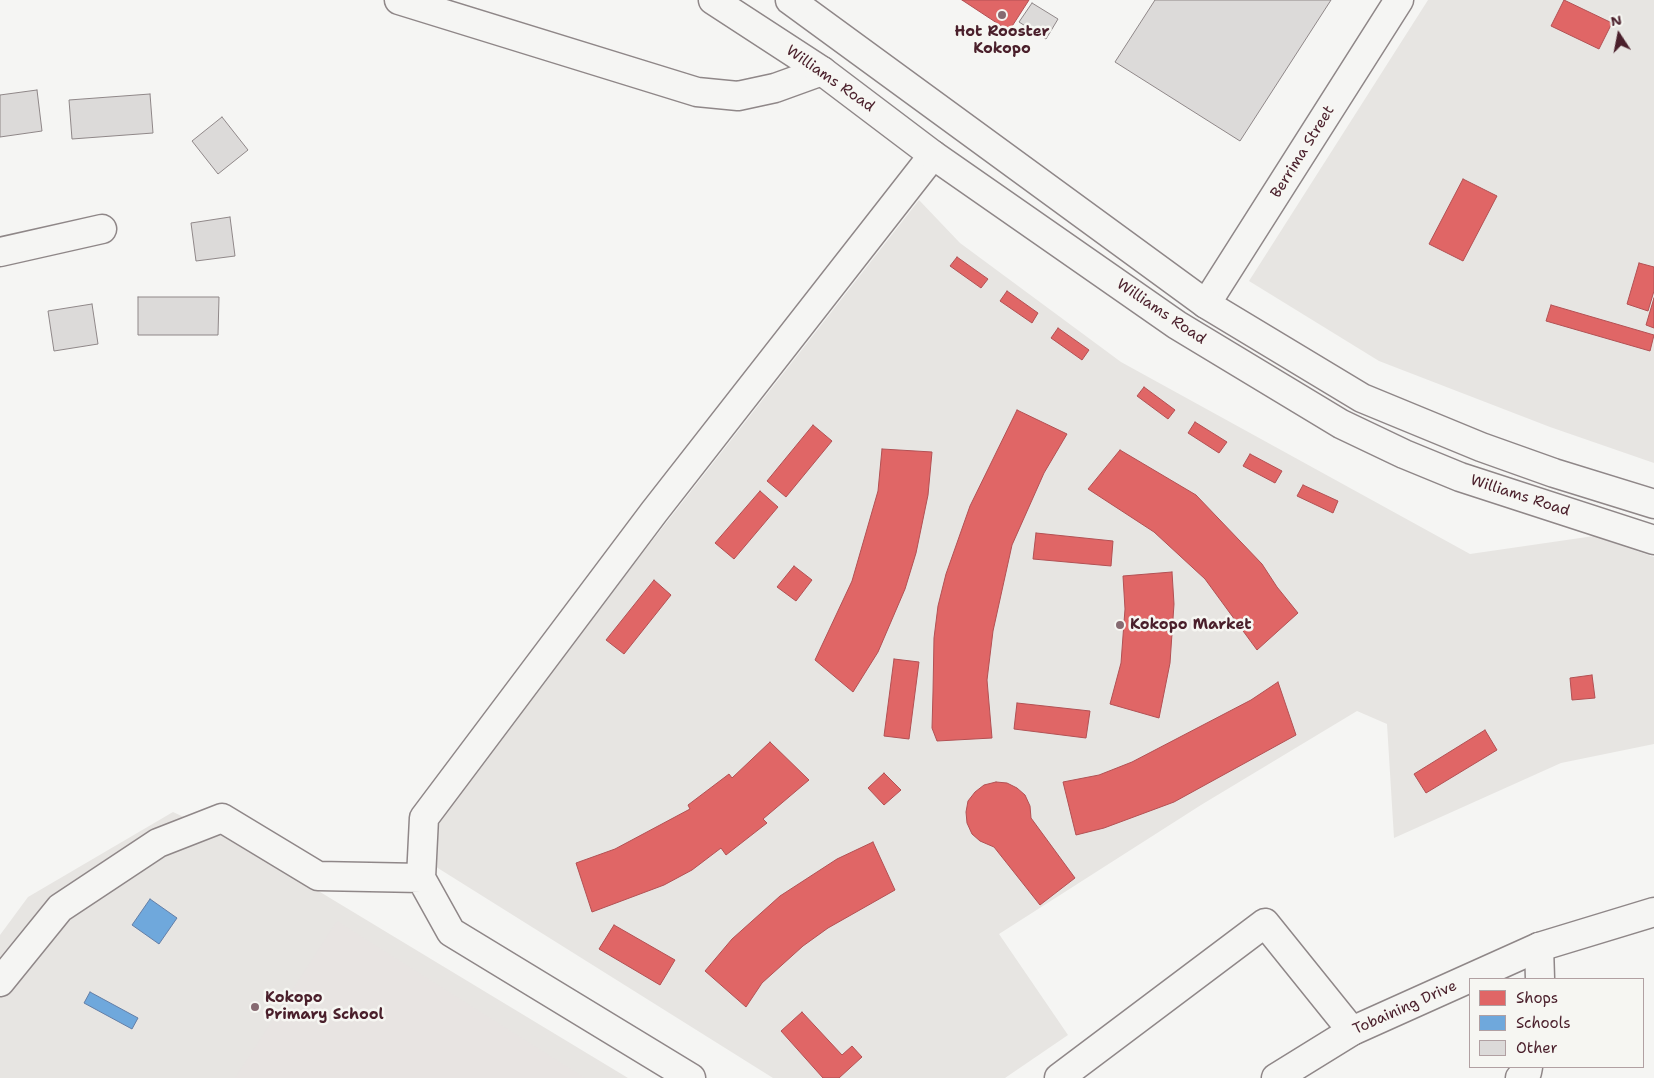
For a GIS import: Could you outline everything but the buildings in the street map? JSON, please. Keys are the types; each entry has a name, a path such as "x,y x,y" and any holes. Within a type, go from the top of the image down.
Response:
{"street":[{"path":"399,0 697,92 738,96 775,88 822,71"},
{"name":"Williams Road","path":"713,0 822,71 933,155 1176,325 1341,424 1404,454 1460,477 1654,540"},
{"path":"790,0 1206,304 1362,398 1481,448 1554,474 1654,504"},
{"name":"Berrima Street","path":"1206,304 1399,0"},
{"path":"691,1078 451,932 421,878 424,818 654,512 933,155"},
{"path":"0,252 102,229"},
{"path":"0,982 60,908 158,843 222,818 318,876 421,878"},
{"name":"Tobaining Drive","path":"1470,978 1539,947 1654,912"},
{"path":"1059,1078 1265,923 1352,1031"},
{"path":"1539,947 1540,978"},
{"name":"Tobaining Drive","path":"1276,1078 1352,1031 1469,978"},
{"path":"1520,1078 1527,1072 1528,1068"}],"shaded area":[{"path":"1428,0 1654,0 1654,463 1550,427 1379,361 1249,281"},
{"name":"Kokopo Market","path":"919,200 960,243 1121,362 1470,554 1594,536 1654,557 1654,744 1561,763 1394,838 1387,724 1357,711 1201,805 999,934 1068,1035 1005,1078 773,1078 433,865 440,820 533,693"},
{"name":"Kokopo Primary School","path":"173,812 234,840 628,1078 0,1078 0,935 28,897"},
{"path":"337,921 585,1078 235,1078"}],"place":[{"name":"Hot Rooster Kokopo","path":"1002,15"},
{"name":"Kokopo Market","path":"1120,625"},
{"name":"Kokopo Primary School","path":"255,1007"}]}
